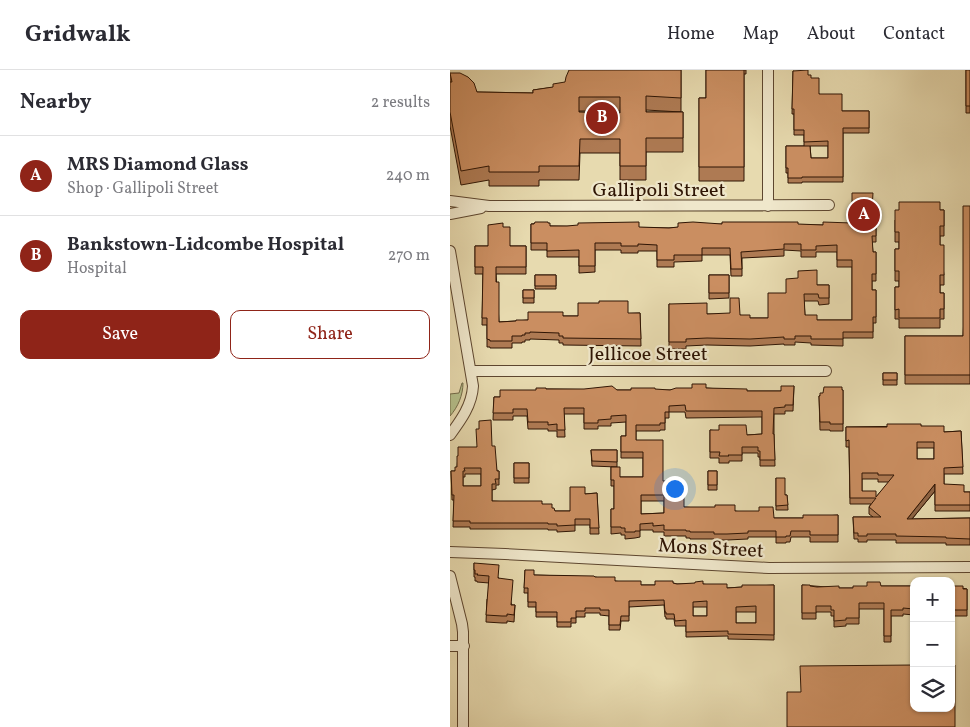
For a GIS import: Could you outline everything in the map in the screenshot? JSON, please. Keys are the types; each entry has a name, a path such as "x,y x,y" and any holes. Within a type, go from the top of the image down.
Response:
{"street":[{"path":"768,70 768,206"},
{"path":"450,201 453,207 450,214"},
{"name":"Gallipoli Street","path":"450,201 489,206 829,205"},
{"name":"Gallipoli Street","path":"450,214 489,206"},
{"path":"450,251 473,392 464,416 450,435"},
{"name":"Jellicoe Street","path":"471,371 826,370"},
{"name":"Mons Street","path":"450,552 769,568 970,567"},
{"path":"450,576 462,624 464,646 463,727"},
{"path":"450,646 464,646"}],"green space":[{"path":"462,383 460,401 450,416 450,394 459,393"}],"building":[{"path":"569,70 681,70 681,98 646,96 646,112 683,112 683,138 646,138 646,166 620,166 620,139 580,139 579,166 539,166 539,172 489,172 489,166 461,171 450,112 450,82 452,82 450,73 460,73 468,77 474,83 477,92 533,93 533,90 553,87 553,84 565,82","holes":["579,97 620,97 620,113 579,112"]},
{"path":"706,70 744,70 744,167 699,167 699,98 706,98"},
{"path":"808,70 808,75 811,75 811,78 819,78 819,94 842,94 842,111 869,111 869,128 843,128 843,177 788,178 786,146 810,146 811,158 828,158 828,141 804,142 804,130 794,130 794,109 792,109 793,71"},
{"path":"966,70 970,70 970,106 966,106"},
{"path":"852,193 873,193 872,209 876,209 876,236 872,236 873,252 876,252 876,274 872,274 872,290 876,290 876,317 873,317 873,332 843,332 843,339 811,339 811,336 795,336 795,339 784,339 784,337 750,339 707,338 686,339 686,342 669,342 669,304 707,303 707,314 730,313 730,298 739,298 740,315 750,315 750,318 768,318 768,293 786,293 786,279 798,278 798,271 817,270 817,285 829,285 829,298 819,298 818,294 804,294 805,315 817,315 817,320 852,320 852,260 837,260 837,245 816,246 816,250 801,250 801,244 784,244 784,249 741,252 742,269 731,269 730,248 702,248 702,255 674,255 674,260 657,260 657,245 638,244 638,246 621,246 621,243 595,243 595,266 579,266 579,250 547,251 547,243 531,243 531,224 535,222 548,222 550,226 567,226 578,225 578,223 639,222 639,227 669,228 678,227 678,223 693,222 722,224 722,222 798,222 798,224 823,225 823,222 852,223"},
{"path":"899,202 940,202 940,210 944,210 944,226 940,226 940,245 944,245 944,275 940,275 940,293 944,293 944,309 940,309 940,318 899,318 899,309 895,310 895,287 899,287 899,271 895,271 895,249 899,249 899,232 895,232 895,210 899,210"},
{"path":"963,206 970,206 970,375 905,375 905,336 963,336"},
{"path":"503,223 503,227 510,227 510,246 526,246 526,267 496,267 496,282 499,282 499,322 528,320 528,312 563,312 563,316 578,316 578,303 628,301 628,313 640,313 641,339 563,338 563,336 559,336 559,333 530,332 522,336 512,336 512,341 490,341 487,339 487,318 482,318 483,267 475,267 475,246 488,246 488,225"},
{"path":"535,275 556,275 556,286 535,286"},
{"path":"709,275 729,275 729,293 709,293"},
{"path":"523,290 534,290 534,298 523,298"},
{"path":"883,373 897,373 897,380 883,380"},
{"path":"692,384 706,384 706,388 781,391 781,386 794,386 793,405 774,408 775,460 760,460 758,447 742,447 742,455 719,456 720,452 710,452 710,430 719,430 719,425 746,425 747,435 762,434 762,411 686,411 685,405 669,406 669,412 665,412 665,423 660,423 660,425 636,425 636,440 663,440 663,481 684,481 684,507 735,505 735,511 759,511 759,507 773,507 774,518 803,518 803,515 838,515 838,535 810,535 810,531 791,531 790,536 786,537 776,537 776,531 714,534 714,532 664,530 664,525 653,526 653,523 640,524 640,531 625,532 625,528 611,527 611,509 614,509 614,480 611,480 611,467 620,467 620,477 643,477 643,452 621,452 621,436 626,436 626,415 611,416 611,419 598,420 598,423 584,423 584,408 564,408 565,430 557,430 557,424 548,425 548,422 528,422 527,409 513,409 513,413 493,413 494,397 500,397 500,390 536,390 536,388 584,389 612,386 617,390 631,390 631,388 670,390 692,388","holes":["641,495 664,495 664,513 641,514"]},
{"path":"824,387 842,387 843,424 820,422 819,396 820,393 823,393"},
{"path":"491,420 492,446 495,446 497,471 499,471 499,479 495,479 496,484 492,484 492,501 542,501 542,504 552,504 552,508 555,511 570,511 570,487 585,487 585,494 597,493 599,528 590,528 590,519 575,519 575,525 557,526 557,524 548,523 470,523 470,521 453,521 454,495 452,495 451,471 455,471 455,467 457,467 458,447 477,447 476,429 479,429 479,421","holes":["464,468 481,468 481,486 463,486"]},
{"path":"887,424 921,424 921,426 944,426 944,432 961,431 963,467 944,468 944,484 964,485 964,492 970,492 970,505 935,505 935,484 907,519 970,518 970,539 896,536 896,534 867,534 867,536 858,536 858,533 854,533 853,517 881,517 869,507 876,498 850,498 849,440 846,441 846,427 887,427","holes":["917,442 934,442 934,459 917,459","862,473 878,473 878,475 894,475 876,497 876,491 862,491"]},
{"path":"591,450 617,450 617,462 592,461"},
{"path":"514,463 529,463 529,478 514,478"},
{"path":"708,471 717,471 717,485 708,485"},
{"path":"776,478 785,478 785,495 787,495 788,505 776,506"},
{"path":"474,563 499,565 498,578 513,580 511,605 515,605 514,615 486,615 489,576 475,574"},
{"path":"525,570 534,570 534,575 615,577 615,581 641,581 641,585 655,585 655,581 673,581 673,583 677,584 703,581 703,584 727,584 727,588 742,587 742,585 774,585 774,635 728,634 728,631 686,632 686,620 675,621 674,614 666,614 664,600 629,601 629,616 621,616 620,625 609,625 609,610 600,610 600,608 585,608 585,611 576,611 576,618 571,618 571,622 557,622 557,612 536,612 536,602 528,602 528,588 524,588","holes":["707,601 707,616 693,616 693,602","756,606 756,623 736,623 736,607"]},
{"path":"867,582 880,582 881,586 910,586 910,609 891,610 891,636 884,636 884,603 859,603 859,618 846,618 846,620 834,621 834,610 831,610 831,606 816,606 816,613 802,613 802,585 817,587 839,586 839,588 867,586"},
{"path":"955,586 963,586 963,589 967,589 967,610 955,610"},
{"path":"910,665 910,712 955,712 955,727 787,727 787,692 801,692 800,666"}],"place":[{"name":"Bankstown-Lidcombe Hospital","path":"602,118"},
{"name":"MRS Diamond Glass","path":"864,215"}]}
